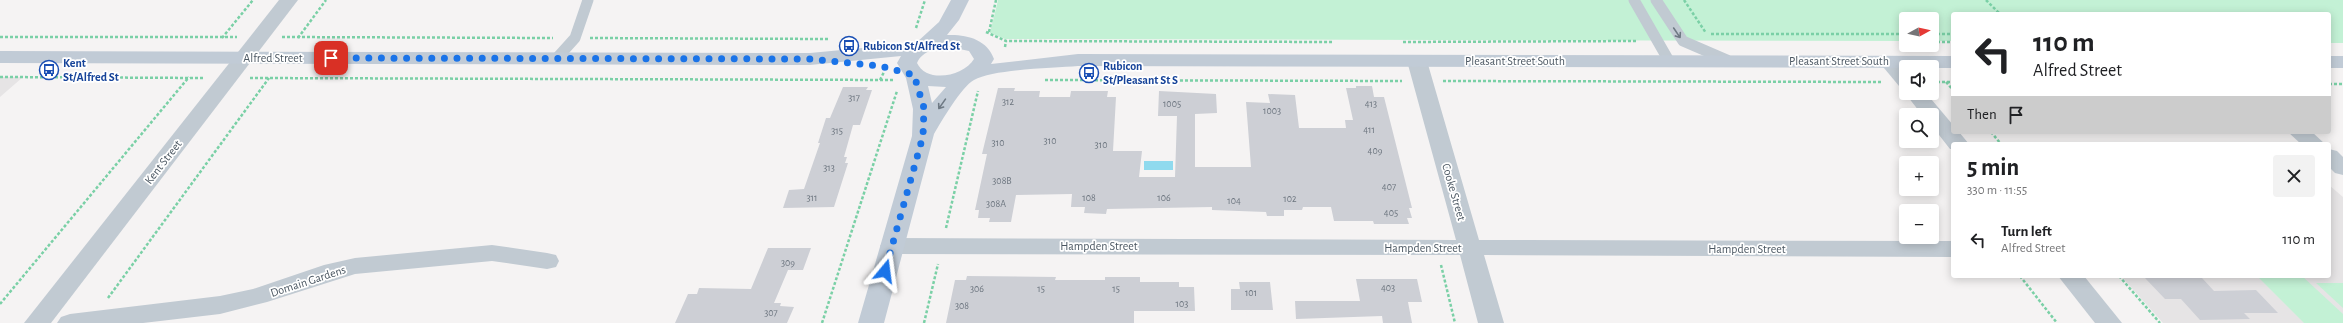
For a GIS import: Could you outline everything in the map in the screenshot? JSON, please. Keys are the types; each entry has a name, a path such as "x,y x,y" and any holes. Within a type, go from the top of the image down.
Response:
{"street":[{"name":"Kent Street","path":"37,323 289,0"},
{"path":"871,323 923,136 924,108 907,79 909,69 907,63 919,42 939,34 950,21 961,0"},
{"path":"923,136 939,108 971,81 983,61 982,53 977,47 965,22 961,0"},
{"name":"Alfred Street","path":"810,59 919,42 950,41 977,47"},
{"name":"Pleasant Street South","path":"977,47 1010,54 1078,60 1728,60 1951,62"},
{"name":"Alfred Street","path":"0,57 810,59 880,66 907,79 971,81"},
{"name":"Pleasant Street South","path":"971,81 1001,67 1078,60"},
{"name":"Cooke Street","path":"1417,61 1491,323"},
{"path":"1889,62 1899,74"},
{"path":"2331,62 2343,62"},
{"path":"1921,100 1956,142"},
{"path":"2302,134 2312,142"},
{"path":"2331,158 2343,168"},
{"name":"Hampden Street","path":"892,246 1951,249"},
{"name":"Domain Gardens","path":"70,323 220,305 258,296 333,271 355,266 492,253 547,262"},
{"path":"2072,278 2109,323"}],"lane":[{"path":"557,58 575,38 588,0"},
{"path":"1634,0 1669,61"},
{"path":"1656,0 1683,41 1728,60"}],"path":[{"path":"0,304 253,0"},
{"path":"106,300 326,0"},
{"path":"919,42 925,0"},
{"path":"996,0 989,32 1006,41 1335,42"},
{"path":"1684,0 1709,38"},
{"path":"1986,0 1998,12"},
{"path":"1707,34 1899,34"},
{"path":"1939,34 1951,34"},
{"path":"0,37 223,37"},
{"path":"1005,47 1006,41"},
{"path":"1401,42 1637,41"},
{"path":"1939,42 1951,42"},
{"path":"880,80 884,72"},
{"path":"0,77 268,79 907,79"},
{"path":"822,323 897,91 907,79"},
{"path":"946,229 971,81"},
{"path":"1939,82 1951,82"},
{"path":"1946,82 1951,88"},
{"path":"2331,84 2343,84"},
{"path":"897,91 902,91"},
{"path":"1993,134 2000,142"},
{"path":"1437,248 1455,323"},
{"path":"924,323 939,256"},
{"path":"2022,278 2057,323"},
{"path":"2121,278 2160,323"}],"shaded area":[{"path":"0,77 23,77 0,97"},
{"path":"2331,187 2343,197 2343,323 2163,323 2123,278 2331,278"}],"green space":[{"path":"998,0 2343,0 2343,43 2331,43 2331,12 1951,12 1951,41 1939,41 1939,12 1899,12 1899,41 1005,39 990,33"},
{"path":"2259,278 2304,278 2343,314 2343,323 2304,323"},
{"path":"2316,283 2343,283 2343,308"}],"water":[{"path":"1144,161 1173,161 1173,170 1144,170"}],"building":[{"path":"1356,86 1372,86 1374,97 1384,97 1412,208 1409,208 1412,218 1407,218 1409,224 1374,224 1373,221 1334,221 1331,207 1303,207 1302,210 1284,210 1284,216 1267,216 1266,212 1212,210 1212,207 1107,209 1106,214 1084,213 1085,207 1071,207 1072,194 1016,195 1011,222 989,222 990,218 978,218 979,210 975,210 987,154 982,154 998,88 1015,88 1014,91 1040,91 1039,97 1070,97 1071,91 1108,91 1107,97 1116,97 1113,151 1142,151 1139,177 1175,177 1177,116 1158,116 1159,91 1216,94 1217,113 1195,114 1195,167 1251,167 1246,102 1270,103 1268,94 1295,95 1299,128 1346,128 1345,120 1353,120 1346,88 1356,88"},
{"path":"843,87 868,87 866,90 872,90 860,125 853,125 844,157 847,157 845,163 848,163 834,207 783,208 789,190 804,189 820,143 818,143 826,118 830,118"},
{"path":"768,248 811,248 803,270 788,270 774,303 781,303 780,306 794,307 787,323 675,323 688,294 697,294 699,288 751,289"},
{"path":"967,276 1056,277 1055,280 1105,280 1105,277 1140,277 1140,282 1179,282 1179,287 1194,287 1195,311 1134,311 1134,323 946,323 955,280 966,280"},
{"path":"2145,278 2202,278 2214,291 2256,290 2278,313 2244,313 2250,319 2200,320 2181,299 2165,299"},
{"path":"1356,279 1417,279 1422,302 1408,302 1412,323 1383,323 1382,316 1296,319 1295,301 1360,301"},
{"path":"1239,282 1270,282 1273,310 1231,310 1231,289 1240,289"}],"place":[{"name":"Rubicon St/Alfred St","path":"849,46"},
{"name":"Kent St/Alfred St","path":"49,70"},
{"name":"Rubicon St/Pleasant St S","path":"1089,73"}],"route":[{"path":"331,58 810,59 880,66 914,75 916,76 924,108 923,136 885,271"}]}
